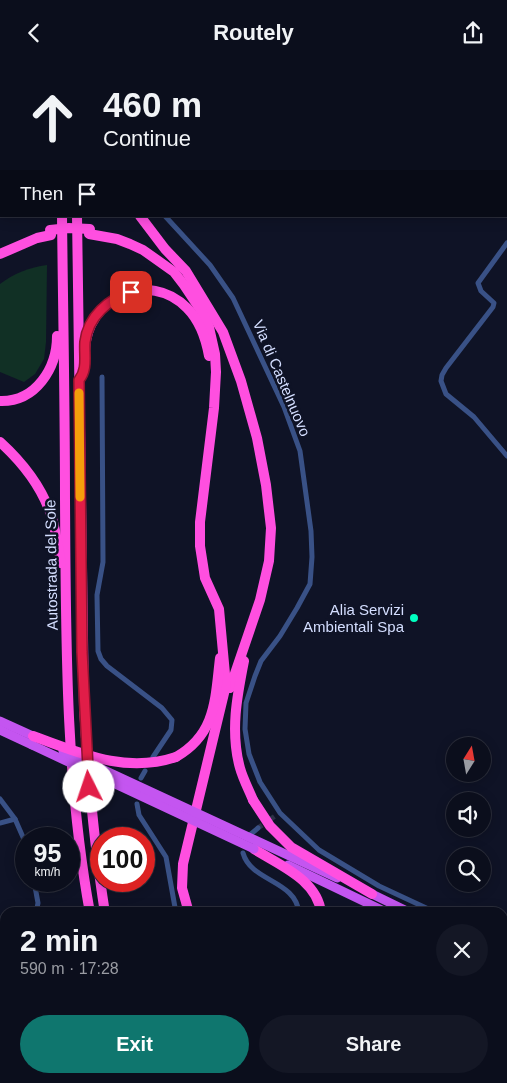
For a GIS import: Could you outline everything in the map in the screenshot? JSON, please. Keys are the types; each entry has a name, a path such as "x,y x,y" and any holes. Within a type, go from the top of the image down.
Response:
{"highway":[{"name":"Autostrada del Sole","path":"62,217 65,584 69,733 73,792 82,871 89,907"},
{"name":"Autostrada del Sole","path":"77,217 84,707 89,787 104,907"},
{"path":"141,217 165,249 186,271 223,332 238,373 257,438 266,485 271,528 269,561 260,599 233,676 186,864 186,887 190,907"},
{"path":"89,231 117,239 143,250 170,269 184,285 202,312 213,342 216,372 215,393 200,522 200,546 205,578 219,609 226,679 224,696 184,864 182,887 189,907"},
{"path":"0,247 23,237 51,232 106,231 145,245 170,262 196,286"},
{"path":"0,254 51,232"},
{"path":"79,380 85,373 85,340 90,326 100,310 118,296 131,292 153,291 176,299 187,308 198,323 207,346 215,393"},
{"path":"0,401 18,399 36,388 46,377 53,364 57,349 57,301 63,295"},
{"path":"0,442 22,464 38,487 52,517 65,584"},
{"path":"249,630 235,713 235,742 240,769 253,800 270,826 291,847 372,894"},
{"path":"0,730 32,741 115,763 152,764 176,757 196,743 209,721 217,684 222,637"},
{"path":"0,721 32,741 375,907"},
{"path":"32,741 399,907"},
{"path":"254,849 304,881 312,890 320,907"}],"street":[{"name":"Via di Castelnuovo","path":"166,217 210,265 233,298 284,407 300,451 311,531 310,584 298,609 262,661 255,675 246,703 245,729 249,754 260,782 278,814 319,851 379,886 424,907"},
{"path":"507,243 478,283 481,291 491,298 494,307 446,368 440,381 446,394 474,417 507,456"},
{"path":"102,377 103,563 98,595 98,651 100,659 162,708 172,720 172,729 153,757"},
{"path":"142,778 145,771"},
{"path":"0,799 19,827"},
{"path":"137,804 139,815 166,857 175,907"},
{"path":"0,823 15,819"},
{"path":"251,834 258,828"},
{"path":"243,853 246,862 252,868 287,889 296,898 298,907"},
{"path":"36,892 37,907"}],"green space":[{"path":"47,265 44,359 35,374 24,382 0,372 0,284 22,271"}],"tunnel":[{"path":"258,828 275,816"}],"slow traffic":[{"path":"79,393 80,497"}],"place":[{"name":"Alia Servizi Ambientali Spa","path":"414,618"}],"route":[{"path":"89,787 82,652 79,380 85,373 85,340 95,316 118,296 131,292"}]}
